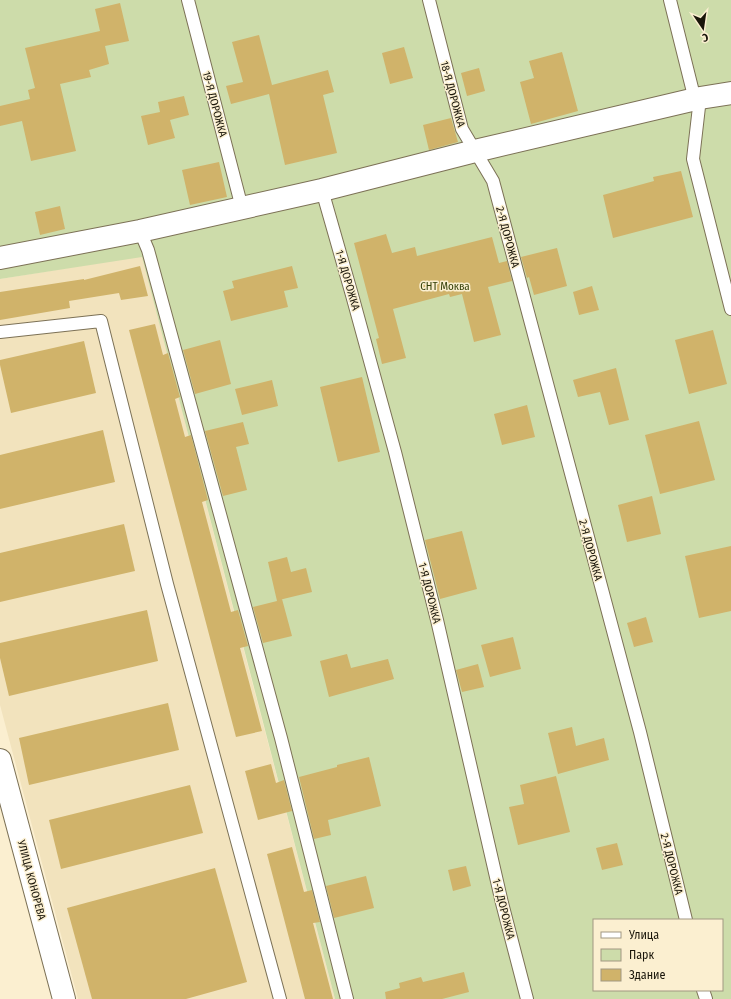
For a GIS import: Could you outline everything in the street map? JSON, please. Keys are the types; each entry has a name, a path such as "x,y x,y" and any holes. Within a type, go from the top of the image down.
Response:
{"street":[{"path":"0,258 140,231 322,190 475,151 698,105 731,92"},
{"name":"УЛИЦА КОНОРЕВА","path":"0,760 64,999"}],"lane":[{"name":"19-Я ДОРОЖКА","path":"188,0 242,208"},
{"name":"18-Я ДОРОЖКА","path":"429,0 462,129 493,181"},
{"path":"670,0 698,105 693,159 731,310"},
{"name":"2-Я ДОРОЖКА","path":"493,181 640,732 686,919"},
{"name":"1-Я ДОРОЖКА","path":"322,190 395,452 444,651 502,902 527,999"},
{"path":"140,231 148,250 281,738 347,999"},
{"path":"0,332 101,322 167,584 280,999"}],"shaded area":[{"path":"142,256 335,999 78,999 0,705 0,279"}],"green space":[{"name":"СНТ Моква","path":"0,0 731,0 731,999 335,999 142,257 0,279"}],"building":[{"path":"120,3 129,41 105,46 109,64 89,70 91,77 60,84 76,151 31,161 22,121 0,126 0,106 30,99 28,90 35,88 25,48 100,31 95,9"},
{"path":"259,35 272,85 328,70 334,92 323,95 337,153 285,165 269,94 231,104 226,86 243,82 232,42"},
{"path":"404,47 413,78 390,84 382,53"},
{"path":"562,52 578,111 531,124 520,82 534,78 529,61"},
{"path":"479,68 485,91 467,96 461,73"},
{"path":"184,96 189,115 170,120 175,138 148,145 141,116 160,112 158,102"},
{"path":"451,118 458,142 429,150 423,125"},
{"path":"219,162 227,197 190,205 182,170"},
{"path":"681,171 693,217 613,238 603,195 654,181 653,177"},
{"path":"60,206 65,229 40,235 35,212"},
{"path":"386,234 392,253 415,247 417,256 492,237 499,263 507,261 512,281 488,287 501,335 474,342 462,294 450,297 449,294 393,309 406,358 382,364 376,339 379,338 354,243"},
{"path":"557,248 567,286 534,295 521,257"},
{"path":"140,266 148,296 121,300 119,293 69,301 70,308 0,320 0,292 84,280"},
{"path":"292,266 298,288 284,291 288,307 231,321 223,291 234,288 232,281"},
{"path":"592,286 599,310 579,315 573,292"},
{"path":"155,324 163,355 168,353 180,397 175,399 185,437 191,435 208,500 202,502 231,612 238,610 248,646 240,648 262,731 236,737 129,330"},
{"path":"713,330 727,384 689,394 675,340"},
{"path":"220,340 231,384 195,394 183,350"},
{"path":"84,341 96,393 11,413 0,360"},
{"path":"616,368 629,420 609,425 600,392 578,397 573,380"},
{"path":"362,377 380,452 338,462 320,387"},
{"path":"272,380 278,406 242,415 235,389"},
{"path":"527,405 535,437 502,445 494,414"},
{"path":"699,421 715,480 660,494 645,435"},
{"path":"243,422 249,444 236,447 247,490 223,496 205,431"},
{"path":"103,430 115,482 0,509 0,455"},
{"path":"652,496 661,534 627,542 618,505"},
{"path":"124,524 135,571 0,602 0,553"},
{"path":"462,531 477,589 440,599 425,540"},
{"path":"731,546 731,611 699,618 685,556"},
{"path":"287,557 291,572 306,568 312,592 282,599 292,636 263,643 253,607 277,601 268,562"},
{"path":"147,610 158,661 9,696 0,658 0,643"},
{"path":"646,617 653,642 634,647 627,623"},
{"path":"513,637 521,669 490,677 481,645"},
{"path":"347,654 351,668 388,659 394,679 329,697 320,661"},
{"path":"478,664 484,687 462,692 456,670"},
{"path":"168,703 179,750 29,785 19,738"},
{"path":"572,727 576,746 604,738 609,760 558,774 548,733"},
{"path":"369,757 381,806 328,820 331,835 314,839 299,777"},
{"path":"271,764 276,783 284,780 292,811 258,820 245,771"},
{"path":"556,776 570,832 518,845 509,807 524,804 520,785"},
{"path":"190,785 203,833 61,869 49,820"},
{"path":"617,843 623,865 602,870 596,848"},
{"path":"292,847 304,892 312,890 320,922 313,923 333,999 305,999 267,854"},
{"path":"466,866 471,886 453,891 448,870"},
{"path":"215,868 247,982 186,999 92,999 67,908"},
{"path":"366,876 374,908 334,918 326,886"},
{"path":"464,972 469,992 442,999 386,999 385,992 400,988 399,983 421,977 423,982"}]}
